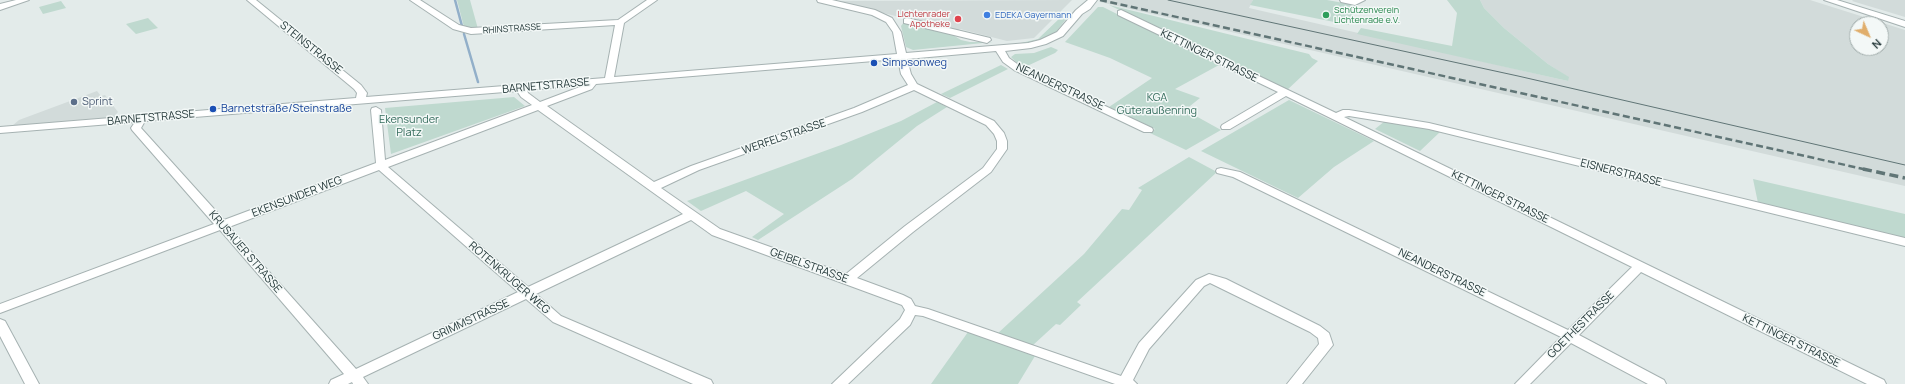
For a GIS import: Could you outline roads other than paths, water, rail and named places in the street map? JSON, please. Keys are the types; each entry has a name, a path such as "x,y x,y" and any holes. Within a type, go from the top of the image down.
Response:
{"street":[{"path":"0,7 24,0"},
{"name":"STEINSTRASSE","path":"251,0 358,87 362,93 360,101"},
{"name":"RHINSTRASSE","path":"414,0 450,24 462,30 471,31 620,22"},
{"path":"609,80 620,22 653,0"},
{"path":"821,0 876,13 889,20 897,32 906,74 914,86 990,123 1001,136 1002,148 996,159 987,170 908,229 847,280"},
{"name":"BARNETSTRASSE","path":"1079,12 1079,5 1082,0"},
{"name":"BARNETSTRASSE","path":"0,130 1028,46 1049,40 1060,34 1079,12 1087,7 1093,0"},
{"path":"1344,0 1356,2 1361,0"},
{"path":"1828,0 1840,2 1905,24"},
{"name":"KETTINGER STRASSE","path":"1121,13 1284,93 1337,117 1879,384"},
{"path":"908,21 988,40"},
{"name":"NEANDERSTRASSE","path":"999,49 1006,60 1017,68 1148,130"},
{"name":"EKENSUNDER WEG","path":"0,309 589,87 593,82"},
{"name":"WERFELSTRASSE","path":"653,187 700,166 852,112 914,86"},
{"name":"GEIBELSTRASSE","path":"522,88 524,95 716,232 899,298 907,302 912,310 924,312 1128,383"},
{"path":"1226,127 1284,93"},
{"path":"376,110 382,165"},
{"name":"EISNERSTRASSE","path":"1337,117 1343,113 1349,113 1426,126 1905,242"},
{"name":"KRUSAUER STRASSE","path":"142,118 136,128 358,380"},
{"name":"ROTENKRUGER WEG","path":"382,165 561,322 706,384"},
{"name":"NEANDERSTRASSE","path":"1221,171 1236,174 1570,336 1659,384"},
{"name":"GRIMMSTRASSE","path":"336,384 358,380 527,293 691,215"},
{"name":"GOETHESTRASSE","path":"1522,384 1640,266"},
{"path":"1128,383 1133,364 1144,346 1200,283 1209,278 1222,282 1315,329 1324,336 1326,345 1294,384"},
{"path":"839,384 905,322 912,310"},
{"path":"0,324 32,384"}],"waterway":[{"path":"455,0 462,26"},
{"path":"464,34 478,82"}],"tram line":[{"path":"1168,0 1518,76 1905,165"}],"railway":[{"path":"1100,0 1868,170"},
{"path":"1863,169 1905,178"}],"place":[{"name":"EDEKA Gayermann","path":"987,15"},
{"name":"Schützenverein Lichtenrade e.V.","path":"1326,15"},
{"name":"Lichtenrader Apotheke","path":"958,19"},
{"name":"Simpsonweg","path":"874,63"},
{"name":"Sprint","path":"74,102"},
{"name":"Barnetstraße/Steinstraße","path":"213,109"}],"park label":[{"name":"KGA Güteraußenring","path":"1157,104"},
{"name":"Ekensunder Platz","path":"409,126"}]}
